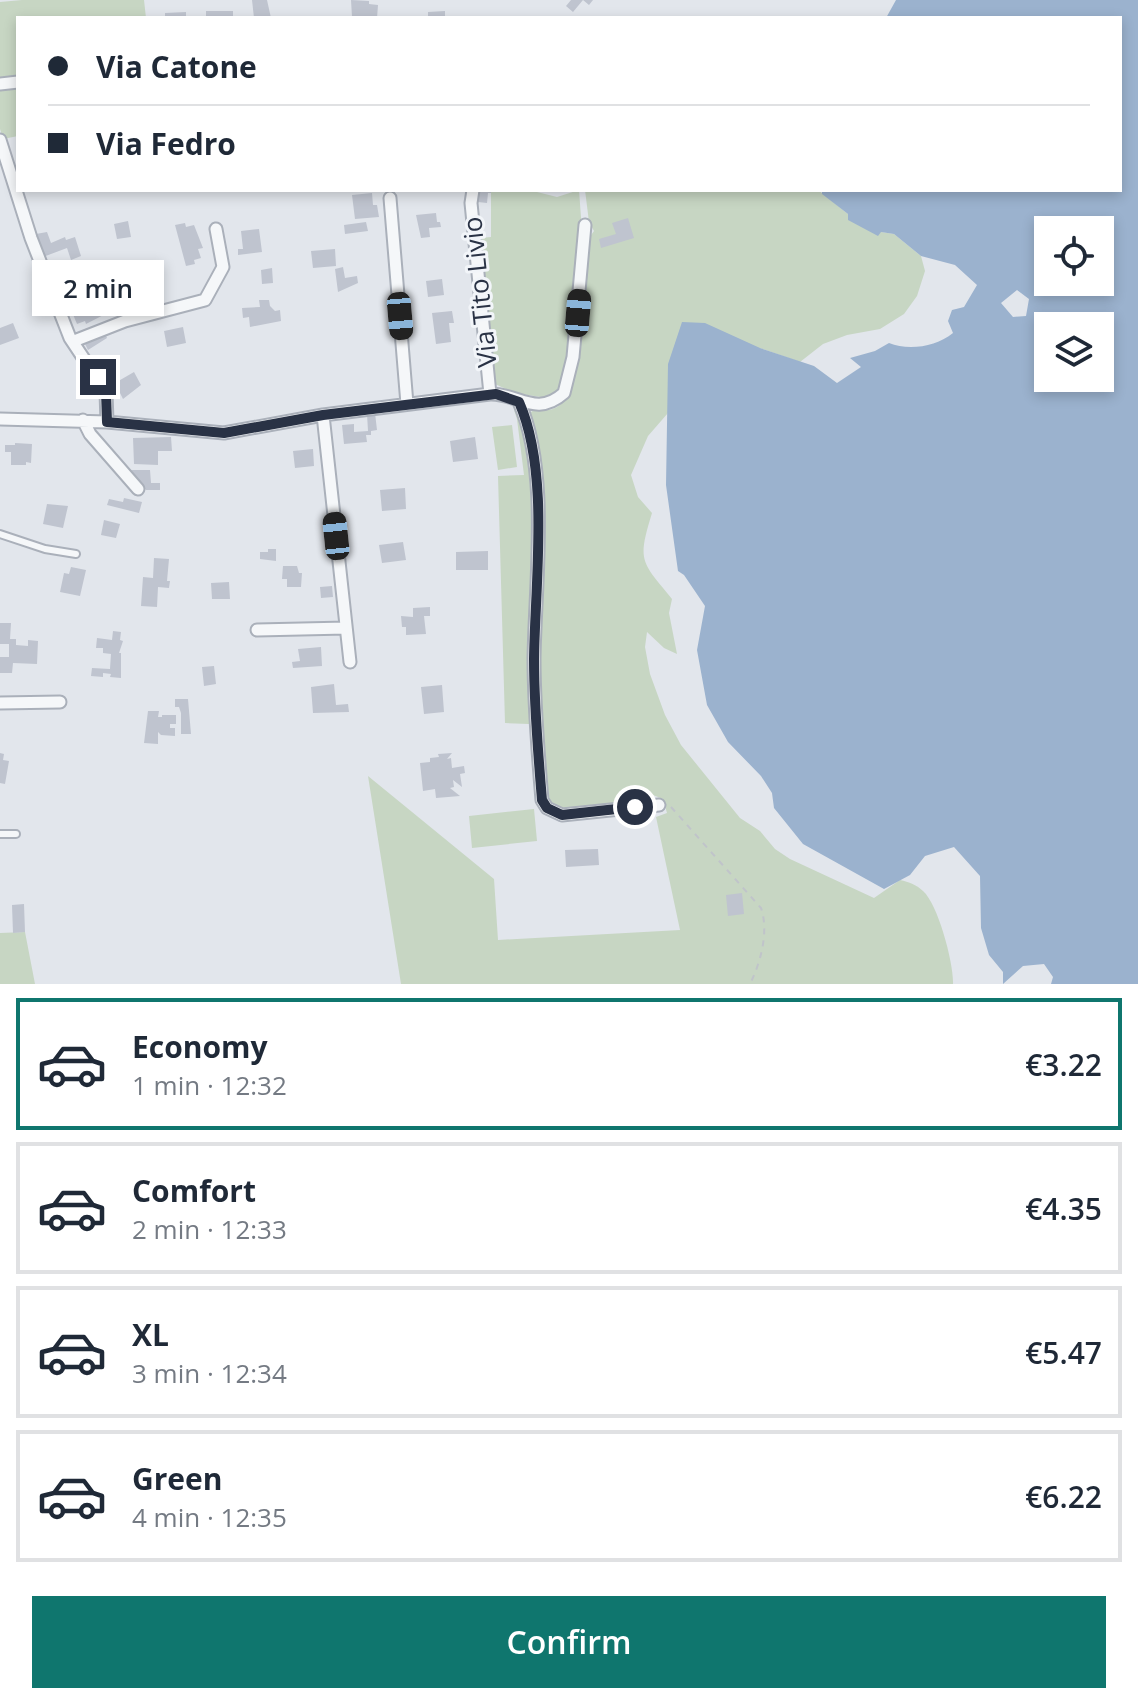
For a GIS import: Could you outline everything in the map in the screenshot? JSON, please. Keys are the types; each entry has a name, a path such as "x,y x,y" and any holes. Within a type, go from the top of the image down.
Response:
{"street":[{"path":"0,140 16,191"},
{"path":"16,192 70,338 106,392 107,422"},
{"name":"Via Tito Livio","path":"473,192 471,203 490,394"},
{"path":"390,198 407,404"},
{"path":"0,419 83,420 224,433 323,415 490,394 519,402 549,403 564,393 573,357 585,225"},
{"path":"74,341 125,321 205,300 223,267 216,229"},
{"path":"519,402 525,415 539,526 534,659 542,800 547,808 562,815 659,805"},
{"path":"323,415 350,662"},
{"path":"83,420 90,434 138,489"},
{"path":"257,630 346,628"},
{"path":"0,703 60,702"}],"lane":[{"path":"0,534 45,549 76,554"},
{"path":"0,834 16,834"}],"path":[{"path":"659,805 669,805 761,908 765,919 763,944 750,984"}],"green space":[{"path":"144,0 146,16 16,16 16,78 0,80 0,2"},
{"path":"16,87 16,136 3,139 0,91"},
{"path":"491,192 537,192 557,197 579,192 582,231 568,363 560,389 547,398 515,393 495,384 479,238 491,237"},
{"path":"585,192 820,192 848,214 881,232 894,234 921,256 925,271 917,296 904,314 880,329 847,335 823,344 800,362 760,348 668,364 668,413 648,436 631,475 638,497 652,513 644,542 645,560 672,599 669,613 677,654 664,648 647,632 645,647 650,674 665,715 681,745 740,818 760,831 775,849 790,859 874,898 900,880 921,889 929,898 939,921 948,949 953,984 401,984 368,776 494,879 498,940 680,930 656,817 667,813 663,799 653,795 622,804 561,810 555,808 546,794 540,726 530,413 535,409 550,410 560,405 570,390 576,372 589,238 594,231 589,222"},
{"path":"514,410 520,416 534,499 532,720 529,724 505,723 498,476 524,475"},
{"path":"512,425 517,467 498,470 492,427"},
{"path":"534,809 537,841 472,848 469,816"},
{"path":"25,932 35,984 0,984 0,933"}],"water":[{"path":"896,0 1138,0 1138,984 1051,984 1053,977 1044,964 1023,966 1003,984 1003,972 989,955 981,928 980,876 954,847 925,856 910,875 884,889 803,844 774,808 772,793 761,776 728,742 707,705 697,650 705,606 678,571 666,485 668,364 682,322 705,323 760,348 814,366 837,383 861,367 850,358 875,351 889,343 913,347 946,338 953,333 948,321 952,310 964,307 977,285 955,265 921,256 894,234 881,232 878,236 848,220 848,214 822,192 1122,192 1122,16 887,16","holes":["1017,290 1029,299 1026,316 1013,317 1001,303"]}],"building":[{"path":"252,0 267,0 271,16 254,16"},
{"path":"351,0 378,5 377,16 352,16"},
{"path":"571,0 583,0 573,12 566,6"},
{"path":"206,11 233,11 233,16 206,16"},
{"path":"445,11 445,16 428,16 428,12"},
{"path":"186,12 186,16 165,16 165,13"},
{"path":"479,192 491,192 488,193 487,203 478,202"},
{"path":"372,193 379,217 355,219 352,195"},
{"path":"436,213 441,227 429,228 430,237 421,238 416,215"},
{"path":"628,218 634,238 601,248 599,239 616,234 612,223"},
{"path":"128,221 131,237 117,239 114,224"},
{"path":"366,222 368,231 345,234 344,225"},
{"path":"185,223 186,227 194,225 203,248 198,249 201,258 194,260 195,264 186,266 175,225"},
{"path":"259,229 262,252 238,255 238,249 243,249 241,231"},
{"path":"47,232 51,243 65,237 66,240 75,237 81,256 71,260 67,248 43,257 36,234"},
{"path":"335,249 336,266 313,268 311,251"},
{"path":"82,266 88,283 81,285 75,269"},
{"path":"343,267 345,278 357,276 358,283 338,292 335,269"},
{"path":"272,268 273,283 262,284 261,270"},
{"path":"442,279 444,295 428,297 426,281"},
{"path":"109,296 115,309 86,324 85,321 77,324 72,312 83,307 84,310"},
{"path":"259,300 269,300 275,311 280,310 281,321 250,327 249,317 243,318 242,308 260,307"},
{"path":"452,311 454,323 449,323 451,342 436,344 432,313"},
{"path":"13,323 19,338 0,345 0,328"},
{"path":"183,327 186,343 167,347 164,331"},
{"path":"105,333 107,338 88,350 84,342"},
{"path":"134,372 141,385 123,399 115,383"},
{"path":"375,413 377,430 366,435 367,442 344,444 342,425 354,424 354,432 368,431 367,414"},
{"path":"171,437 172,451 158,451 158,465 134,464 133,438"},
{"path":"475,437 478,459 453,462 450,441"},
{"path":"32,444 31,463 11,465 11,452 5,452 5,445"},
{"path":"313,449 314,466 295,468 293,451"},
{"path":"131,470 150,470 151,483 160,483 160,490 146,490"},
{"path":"405,488 406,509 382,511 380,490"},
{"path":"124,498 142,502 139,513 107,505 109,499 123,502"},
{"path":"47,504 68,506 63,528 43,524"},
{"path":"104,520 120,524 116,538 101,535"},
{"path":"403,542 406,560 382,563 379,545"},
{"path":"268,549 276,549 276,561 260,559 260,552 268,552"},
{"path":"488,551 488,570 456,570 456,552"},
{"path":"154,558 169,559 169,588 158,587 157,607 141,606 143,577 153,578"},
{"path":"283,566 297,566 299,573 302,573 301,587 287,587 287,579 282,579"},
{"path":"71,567 86,570 80,596 60,592 64,573 69,574"},
{"path":"229,582 230,599 212,599 211,583"},
{"path":"332,586 333,597 321,598 320,587"},
{"path":"430,607 430,616 424,616 426,634 406,635 401,616 413,617 413,608"},
{"path":"0,623 11,623 10,639 16,639 16,645 28,646 28,640 38,641 37,664 13,663 12,673 0,673 0,657 9,657 9,644 0,644"},
{"path":"113,631 121,632 120,640 123,641 119,653 121,678 103,673 103,677 91,676 92,668 110,669 111,654 103,653 103,648 96,648 97,638 112,640"},
{"path":"321,647 322,666 293,668 292,662 300,661 298,649"},
{"path":"214,666 216,684 204,686 202,667"},
{"path":"334,684 336,705 348,704 349,712 313,713 311,687"},
{"path":"442,685 444,712 424,714 421,687"},
{"path":"175,699 188,699 191,734 181,734 181,713 179,707 175,707"},
{"path":"148,711 159,711 158,717 176,715 176,724 170,724 170,728 175,728 175,736 158,732 158,744 144,743"},
{"path":"0,753 4,754 3,760 9,761 5,784 0,783"},
{"path":"452,753 447,759 451,758 452,768 464,766 465,773 460,774 462,787 453,780 454,787 450,788 460,796 436,798 435,789 423,791 420,763 430,762 430,758 439,757 438,754"},
{"path":"598,849 599,865 566,867 565,850"},
{"path":"742,893 744,914 728,916 726,895"},
{"path":"24,904 25,932 13,933 12,905"}],"route":[{"path":"98,377 106,392 107,422 193,432 224,433 323,415 496,394 519,402 525,415 533,458 539,526 534,659 542,800 547,808 562,815 635,807"}]}
